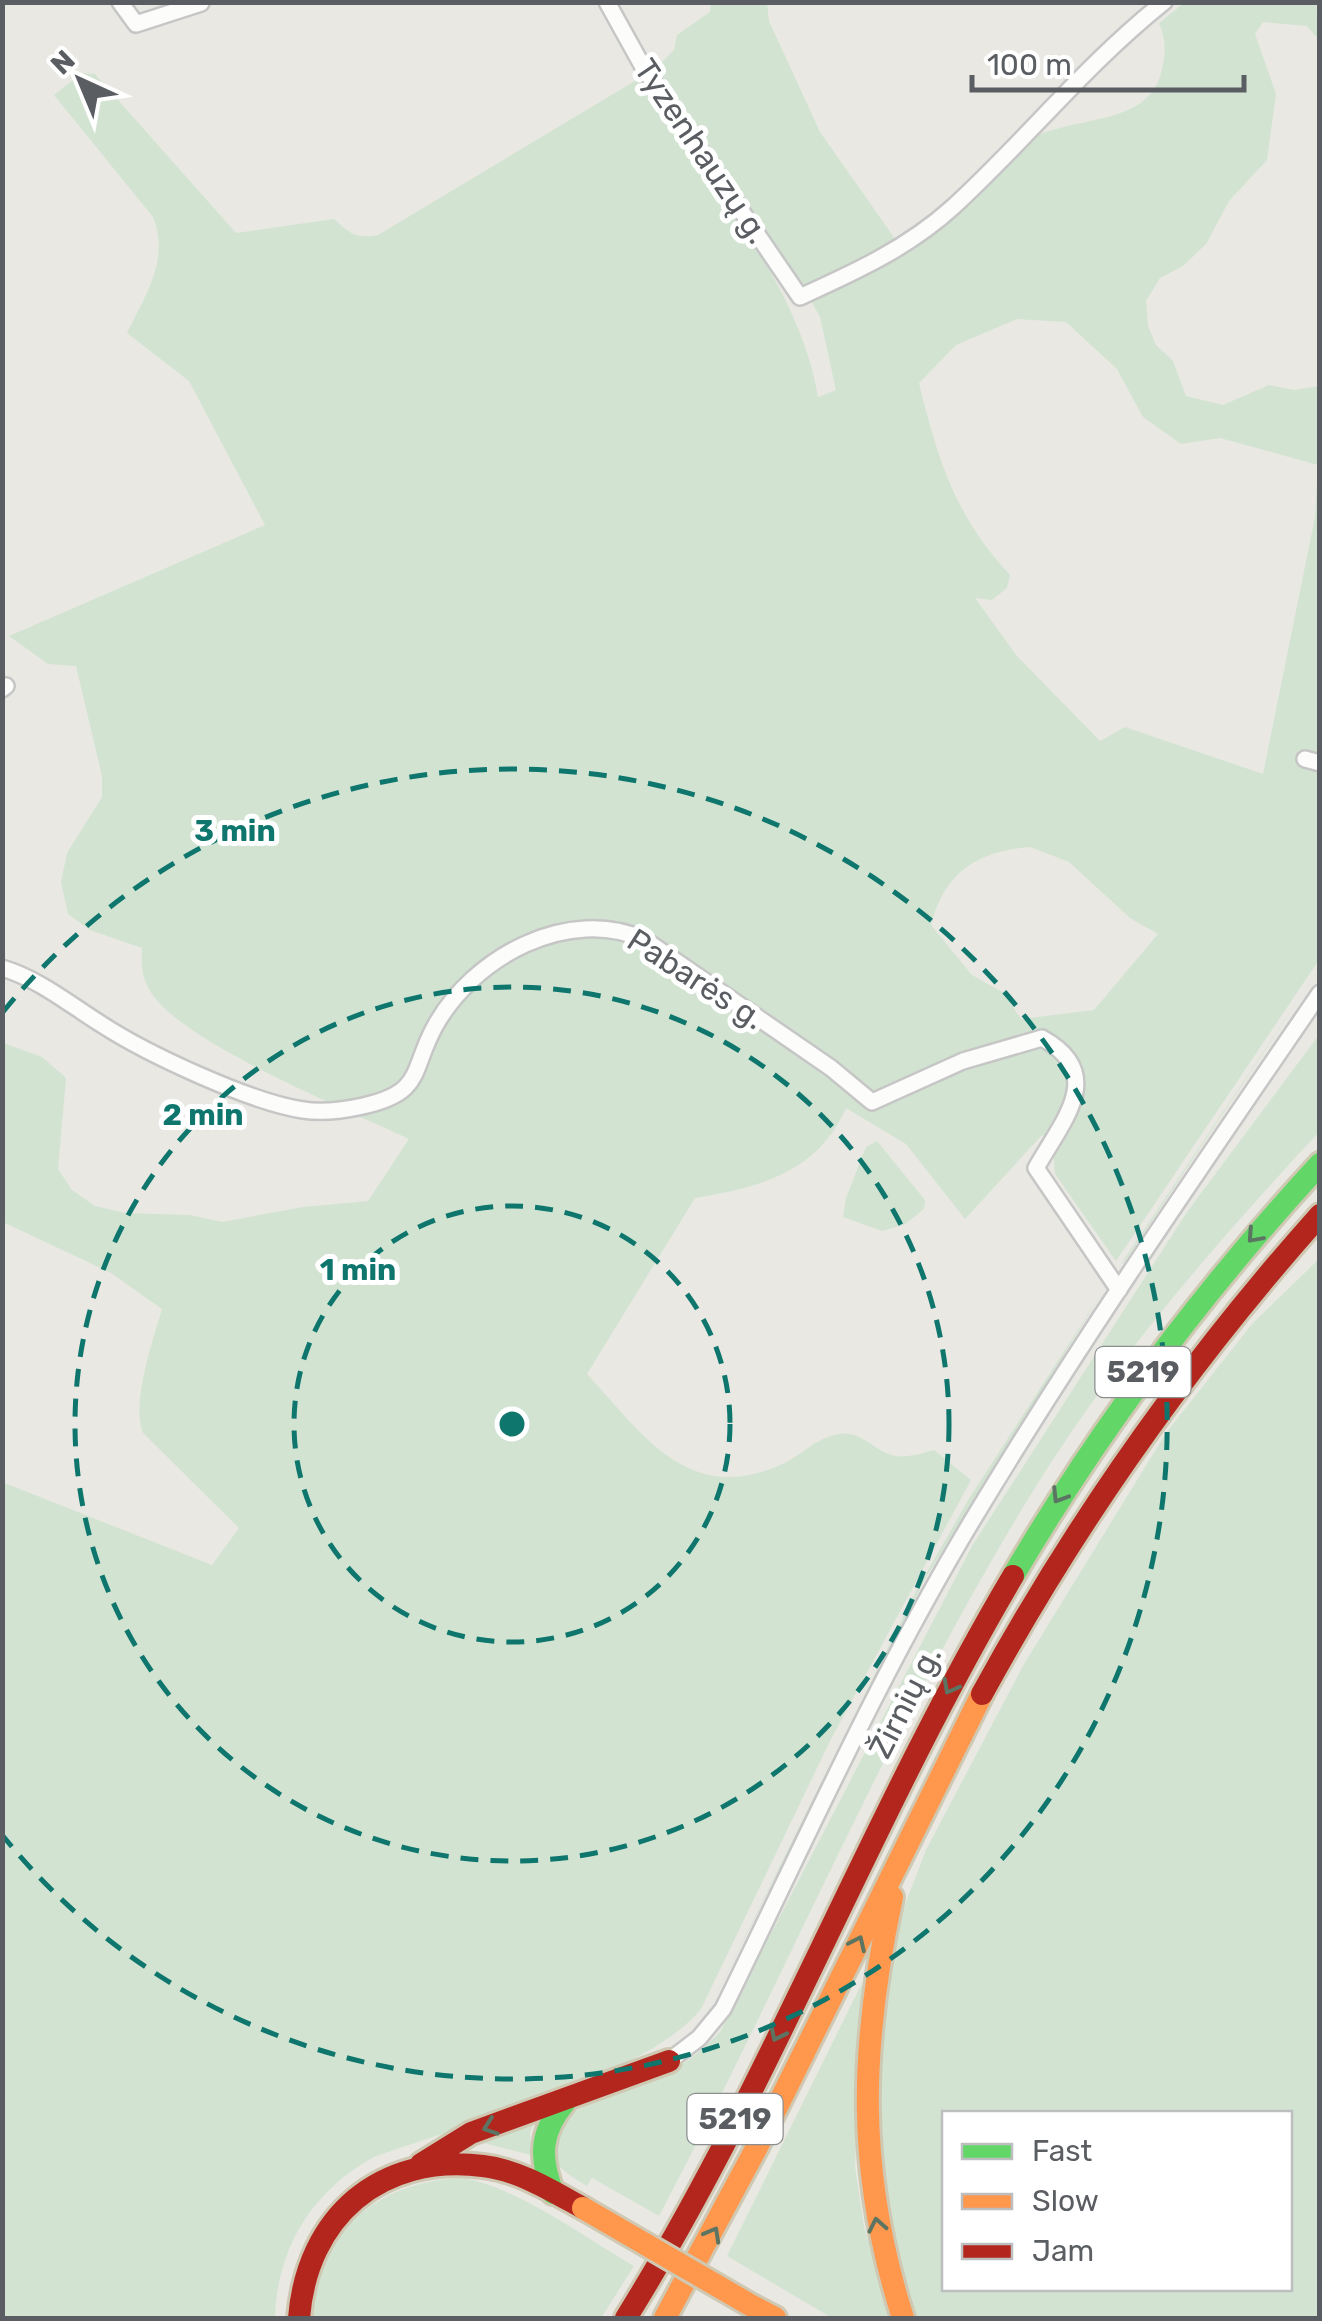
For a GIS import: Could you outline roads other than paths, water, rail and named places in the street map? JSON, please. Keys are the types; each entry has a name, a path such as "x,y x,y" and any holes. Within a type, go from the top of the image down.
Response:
{"main road":[{"name":"Žirnių g.","path":"626,2318 726,2139 900,1783 995,1600 1110,1418 1166,1342 1320,1164"},
{"name":"Žirnių g.","path":"665,2318 716,2230 904,1843 1024,1617 1090,1508 1167,1396 1259,1281 1320,1215"},
{"name":"5219","path":"1259,1281 1320,1232"},
{"path":"903,2318 885,2268 871,2196 863,2069 878,1957 904,1843"},
{"path":"299,2318 307,2265 330,2223 371,2186 418,2166 471,2133 669,2061"},
{"path":"553,2192 542,2164 540,2140 549,2119 567,2099"},
{"path":"418,2166 485,2166 528,2179 768,2315"}],"street":[{"path":"120,2 136,24 201,3"},
{"name":"Tyzenhauzų g.","path":"607,2 643,67 800,298 871,264 941,216 1063,92 1164,2"},
{"name":"Pabarės g.","path":"2,968 37,982 105,1027 162,1056 248,1092 315,1112 365,1106 405,1089 417,1078 434,1028 483,974 518,948 550,933 590,926 622,929 645,940 831,1068 872,1102 962,1061 1042,1038 1063,1050 1077,1073 1076,1095 1036,1168 1119,1290"},
{"path":"669,2061 700,2038 723,2009 886,1675 976,1512 1119,1290 1320,994"}]}
